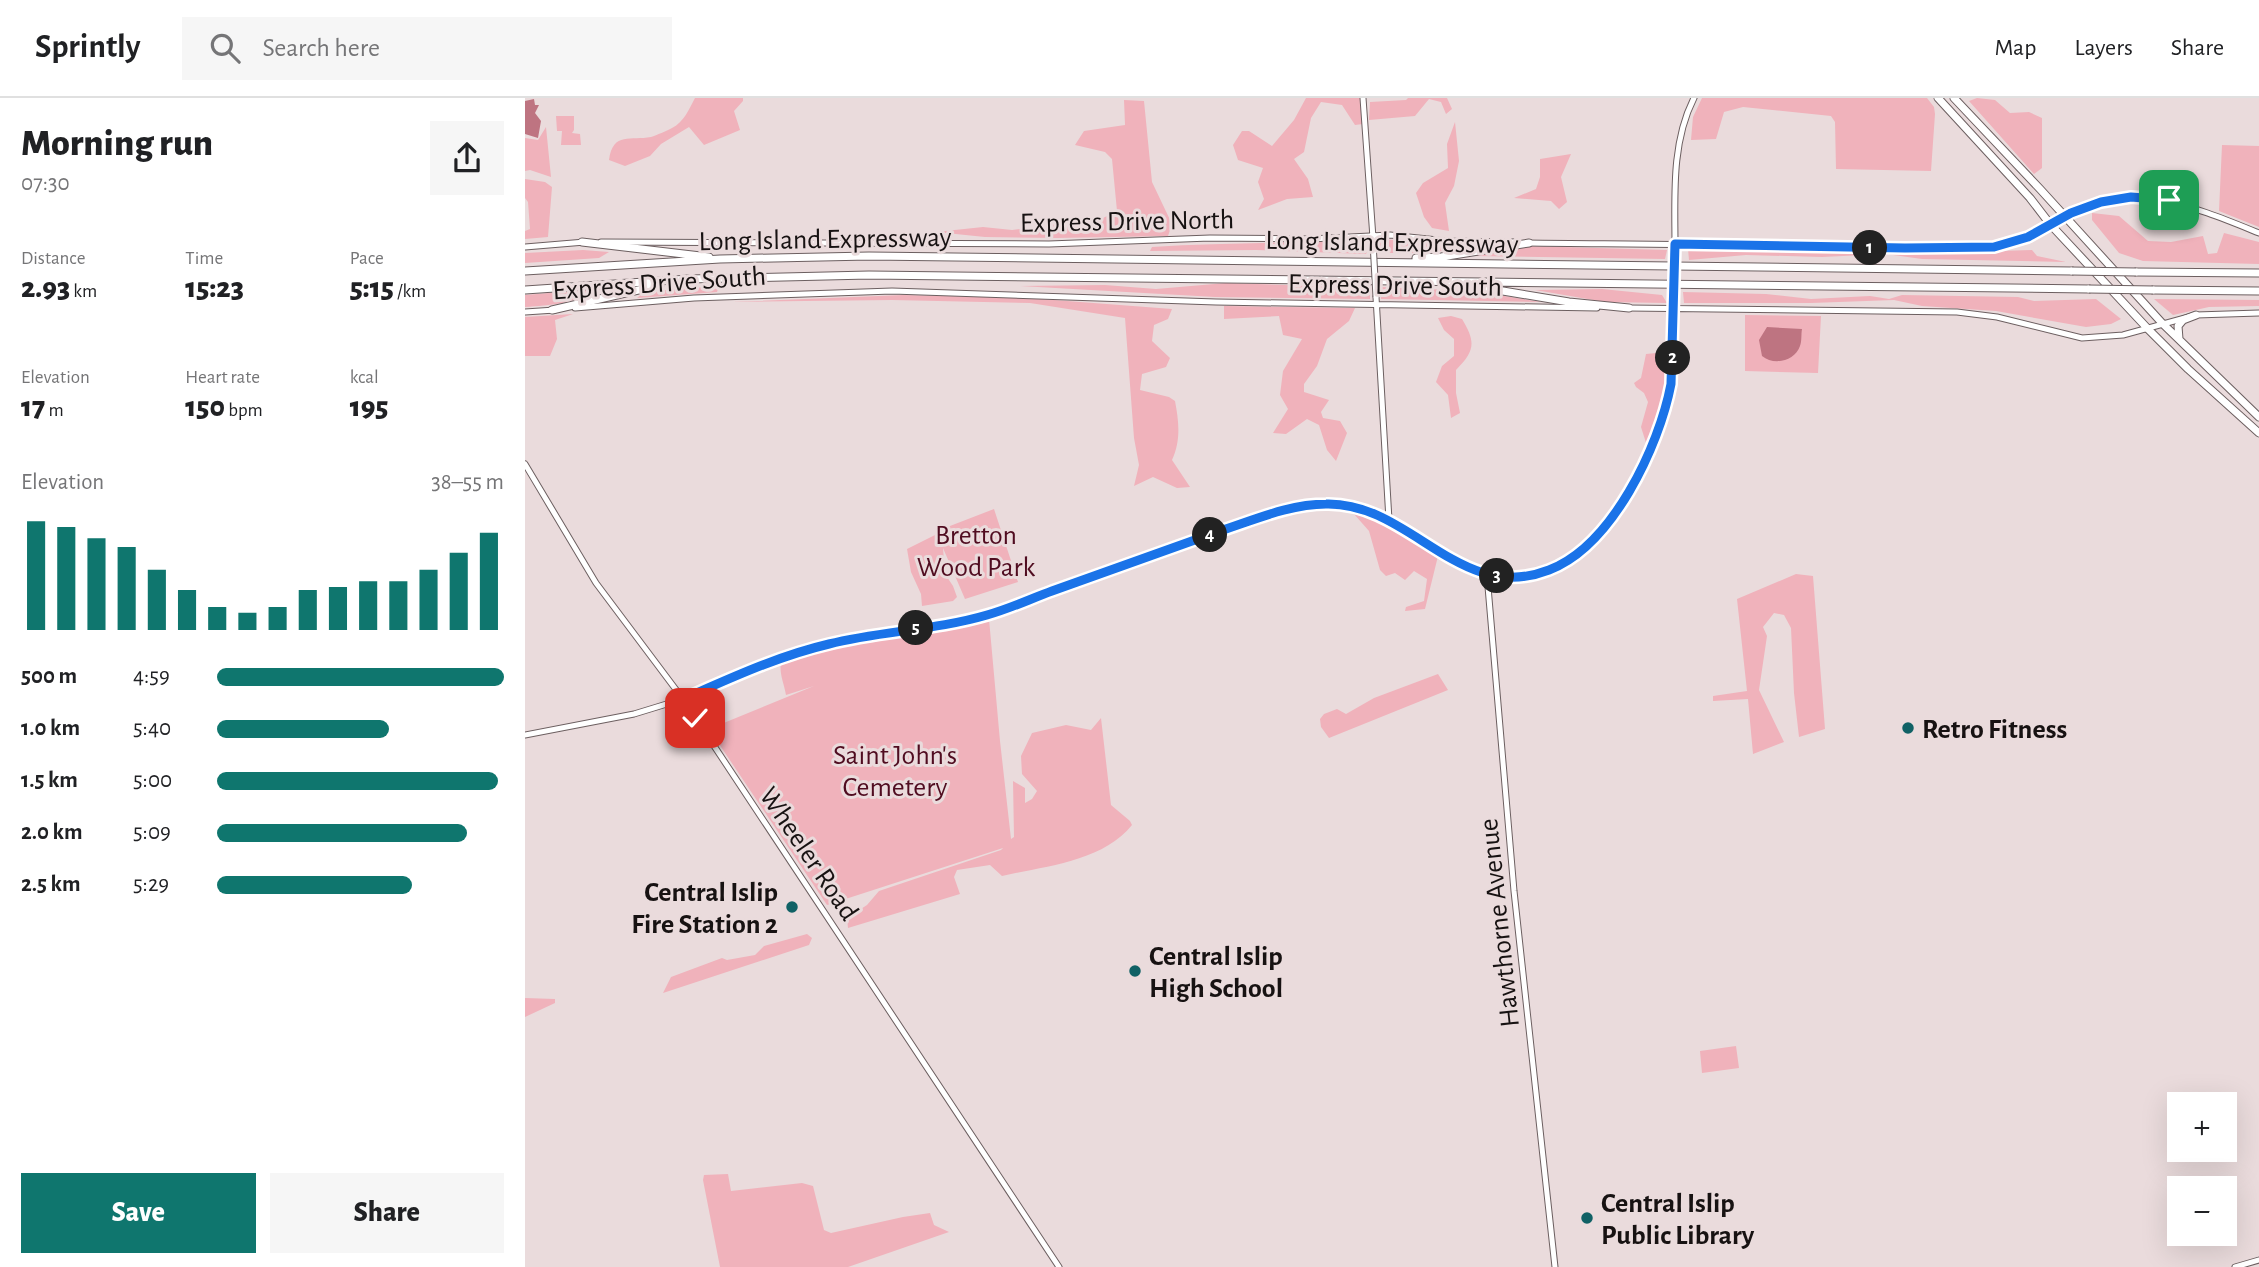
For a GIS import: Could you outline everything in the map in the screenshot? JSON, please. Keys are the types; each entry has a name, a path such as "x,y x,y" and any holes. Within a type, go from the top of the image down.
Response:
{"highway":[{"path":"1938,98 2148,329 2259,433"},
{"path":"1954,98 2162,323 2259,417"},
{"path":"582,242 720,259"},
{"path":"1355,262 1441,257 1529,243"},
{"name":"Long Island Expressway","path":"525,271 720,259 869,256 2259,273"},
{"name":"Long Island Expressway","path":"525,290 689,279 869,275 2259,291"},
{"path":"552,310 689,279"},
{"path":"1413,281 1496,289 1569,302 1629,308"},
{"path":"2179,340 2178,326 2183,320 2196,315"}],"main road":[{"path":"1363,98 1389,520"},
{"path":"525,735 621,718 683,699 763,664 828,644 989,615 1126,564 1300,506 1341,504 1368,511 1389,520 1468,569 1487,575 1532,576 1560,566 1584,549 1617,508 1643,467 1664,415 1671,384 1680,137 1685,115 1694,98"},
{"name":"Express Drive North","path":"525,247 647,240 1049,244 1210,238 1373,239 1675,247 1982,247 2015,242 2064,216 2109,200 2147,198 2189,206 2259,233"},
{"name":"Express Drive South","path":"525,312 694,298 892,290 1216,302 1629,308 1674,306 1957,312 1997,317 2082,338 2110,337 2196,315 2259,313"},
{"name":"Wheeler Road","path":"525,464 596,583 683,699 1059,1267"},
{"name":"Hawthorne Avenue","path":"1487,575 1514,891 1555,1267"},
{"path":"2235,1267 2259,1260"}],"green space":[{"path":"695,98 743,98 734,111 740,130 704,145 689,127 661,144 650,156 625,166 609,160 614,145 619,141 651,137 676,125 686,115"},
{"path":"1306,98 1360,98 1363,124 1355,125 1342,105 1321,102 1311,118 1304,152 1294,159 1308,179 1313,197 1287,199 1258,210 1264,199 1258,182 1263,168 1238,160 1233,145 1242,131 1249,131 1272,146 1294,120"},
{"path":"1447,98 1452,109 1446,114 1441,102 1429,99 1415,116 1369,120 1370,102"},
{"path":"1702,98 1927,98 1934,107 1935,114 1931,171 1836,169 1835,122 1831,116 1743,107 1724,112 1716,139 1691,140 1693,117"},
{"path":"1977,98 1995,100 2010,113 2029,112 2042,118 2042,168 2034,174 1969,101"},
{"path":"1124,100 1144,101 1152,182 1172,224 1168,236 985,237 936,232 983,227 1012,230 1058,224 1091,224 1117,211 1112,159 1105,152 1075,145 1084,131 1125,125"},
{"path":"556,116 574,116 572,133 580,134 581,145 561,145 562,131 557,131"},
{"path":"1455,122 1459,161 1454,186 1445,203 1449,231 1432,228 1424,217 1416,193 1423,183 1448,168 1447,144"},
{"path":"546,127 551,177 525,171 525,138 538,140"},
{"path":"2222,145 2259,146 2259,227 2219,211"},
{"path":"1571,154 1561,177 1567,202 1559,209 1551,201 1514,198 1536,189 1540,177 1540,159"},
{"path":"525,179 545,182 552,187 548,237 525,239 525,231 530,229"},
{"path":"2092,213 2119,216 2148,241 2171,242 2203,236 2208,254 2217,253 2224,233 2259,242 2259,264 2143,261 2119,253 2092,220"},
{"path":"1368,239 1366,254 1256,250 1150,251 1152,247 1179,245"},
{"path":"1379,239 1492,246 1422,253 1378,253"},
{"path":"1528,246 1667,250 1665,259 1474,256"},
{"path":"1688,249 1966,252 2032,250 2037,256 2066,262 1922,259 1886,254 1822,257 1746,255 1689,260"},
{"path":"583,250 609,252 599,258 525,263 525,253"},
{"path":"1226,283 1370,288 1370,299 1215,297 1020,286 1105,285 1156,289"},
{"path":"719,286 717,292 637,298 643,293 653,291"},
{"path":"1380,287 1473,291 1541,302 1381,299"},
{"path":"597,289 571,301 525,307 525,295"},
{"path":"1602,289 1662,295 1667,303 1605,302 1535,290"},
{"path":"1683,292 1766,294 1811,299 1870,296 1889,299 1902,295 2018,297 2034,301 2096,299 2121,319 2111,324 2086,327 1996,311 1922,306 1894,300 1684,303"},
{"path":"903,295 1028,298 1172,309 1168,319 1154,325 1152,341 1170,358 1166,367 1142,374 1140,390 1175,401 1178,431 1172,460 1190,487 1177,488 1153,477 1134,486 1139,465 1134,438 1125,318 1030,303 892,300 731,302"},
{"path":"2154,299 2259,300 2259,306 2209,307 2173,315"},
{"path":"1224,306 1355,308 1349,321 1327,339 1317,366 1304,384 1304,392 1329,400 1321,412 1323,418 1340,421 1347,433 1336,461 1327,450 1319,425 1307,419 1286,434 1273,433 1288,409 1280,395 1283,371 1302,339 1283,335 1279,316 1224,319"},
{"path":"573,314 555,320 557,339 550,356 525,356 525,317"},
{"path":"1745,315 1821,316 1818,373 1745,371"},
{"path":"1451,316 1462,319 1470,334 1471,346 1467,357 1456,370 1456,393 1460,413 1451,418 1448,395 1436,382 1442,366 1454,356 1454,339 1444,330 1438,318"},
{"path":"1666,352 1665,394 1648,449 1641,427 1648,402 1644,393 1634,383 1641,378 1646,354"},
{"name":"Bretton Wood Park","path":"994,509 1018,582 965,599 943,548 945,574 957,597 953,601 922,606 907,549 937,534 937,531"},
{"path":"1354,514 1387,523 1438,556 1425,609 1405,611 1406,607 1424,601 1427,579 1414,571 1405,580 1395,573 1386,576 1380,570 1369,531"},
{"path":"1796,574 1813,576 1825,729 1799,737 1791,628 1784,615 1774,613 1763,627 1767,636 1759,690 1784,742 1753,754 1748,699 1713,701 1713,696 1747,691 1737,599"},
{"name":"Saint John's Cemetery","path":"989,619 1011,839 1014,837 1013,781 1025,788 1025,803 1032,799 1037,791 1022,774 1021,756 1032,733 1066,725 1091,730 1101,718 1111,805 1132,825 1105,847 1072,861 1002,876 990,865 957,870 954,877 960,894 848,928 847,918 867,905 879,891 1003,848 827,905 709,729 814,686 786,695 781,662 828,648"},
{"path":"1438,674 1448,690 1329,738 1321,727 1320,719 1324,714 1337,709 1346,714 1374,698"},
{"path":"807,934 812,938 809,945 663,993 671,977 722,958 727,960 755,955 764,946"},
{"path":"525,998 555,999 555,1003 525,1017"},
{"path":"1736,1046 1739,1068 1702,1073 1700,1051"},
{"path":"728,1174 731,1191 802,1183 813,1186 824,1230 831,1233 930,1213 934,1225 949,1232 848,1267 720,1267 703,1180 704,1175"}],"shaded area":[{"path":"534,99 535,105 539,105 535,113 541,121 538,138 525,134 525,101"},
{"path":"1767,327 1802,329 1800,346 1794,355 1778,361 1762,356 1759,340"}],"place":[{"name":"Retro Fitness","path":"1908,728"},
{"name":"Central Islip Fire Station 2","path":"792,907"},
{"name":"Central Islip High School","path":"1135,971"},
{"name":"Central Islip Public Library","path":"1587,1218"}],"route":[{"path":"695,718 683,699 763,664 828,644 989,615 1126,564 1300,506 1341,504 1368,511 1389,520 1476,572 1519,577 1547,571 1573,558 1596,536 1636,480 1656,440 1671,384 1675,244 1994,247 2028,237 2071,213 2101,202 2131,197 2169,200"}]}
